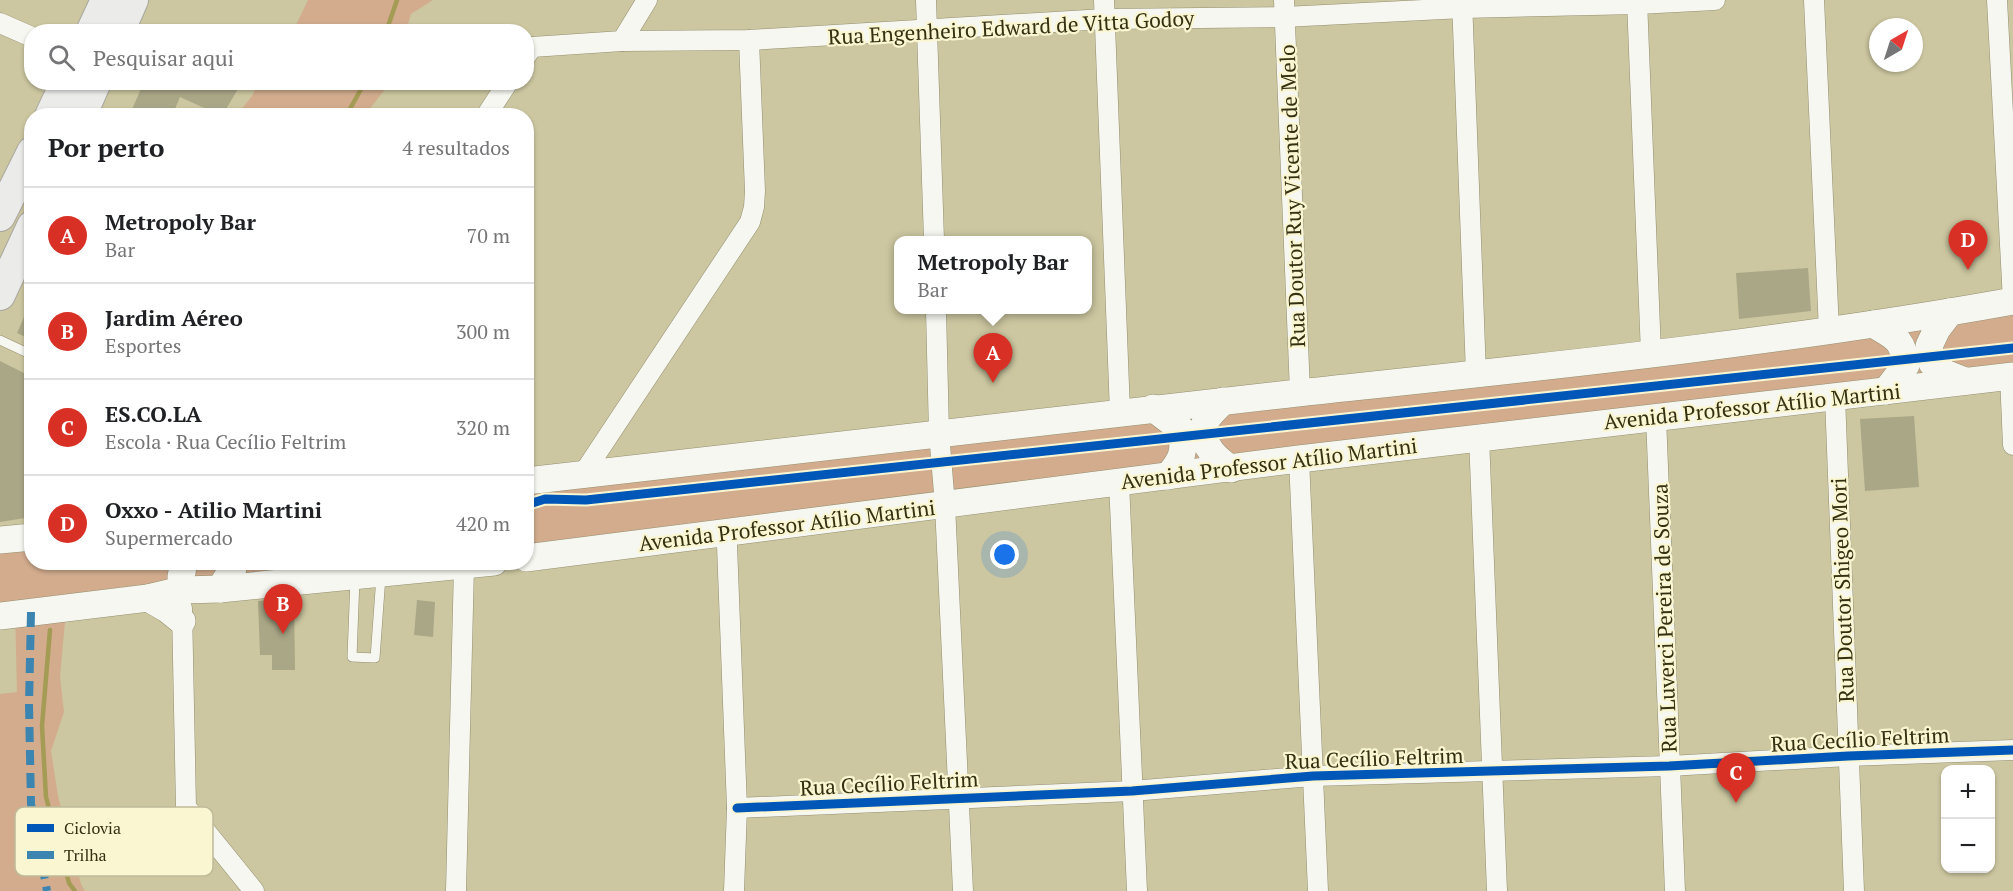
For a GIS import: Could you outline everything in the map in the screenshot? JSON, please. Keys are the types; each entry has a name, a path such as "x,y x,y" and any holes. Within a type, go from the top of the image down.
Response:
{"main road":[{"path":"95,24 106,0"},
{"path":"122,24 133,0"},
{"path":"54,108 62,90"},
{"path":"85,108 92,90"},
{"path":"0,216 24,168"},
{"path":"0,295 24,243"},
{"path":"534,480 1153,408 1651,354 1873,324 2013,301"},
{"path":"1950,312 1937,329 1929,346 1932,363 1945,374 1965,381"},
{"path":"1873,324 1891,334 1904,348 1906,365 1886,391"},
{"name":"Avenida Professor Atílio Martini","path":"534,557 1299,459 2011,376"},
{"path":"1223,401 1204,426 1206,444 1216,459 1231,469"},
{"path":"1153,408 1182,430 1184,444 1180,462 1168,476"},
{"path":"0,540 24,538"},
{"path":"182,570 182,590"},
{"path":"220,589 231,570"},
{"path":"0,616 148,598 182,590 220,589 421,570"},
{"path":"148,598 182,621"}],"street":[{"path":"622,41 647,0"},
{"path":"926,0 934,236"},
{"name":"Rua Engenheiro Edward de Vitta Godoy","path":"534,47 622,41 749,40 927,29 1105,9 1715,0"},
{"path":"1814,0 1829,330"},
{"path":"1997,0 2013,301"},
{"path":"1637,2 1651,354"},
{"path":"1463,4 1476,374"},
{"name":"Rua Doutor Ruy Vicente de Melo","path":"1284,8 1300,392"},
{"path":"1105,9 1120,412"},
{"path":"0,23 24,34"},
{"path":"583,474 750,222 755,191 749,40"},
{"path":"491,108 503,90"},
{"path":"936,314 939,433 945,505 963,891"},
{"path":"2011,376 2013,445"},
{"name":"Rua Doutor Shigeo Mori","path":"1835,398 1854,891"},
{"name":"Rua Luverci Pereira de Souza","path":"1656,417 1675,891"},
{"path":"1479,437 1497,891"},
{"path":"1299,459 1318,891"},
{"path":"1119,482 1137,891"},
{"path":"727,545 737,808 734,891"},
{"path":"456,891 464,570"},
{"path":"182,590 186,807"},
{"name":"Rua Cecílio Feltrim","path":"737,808 1132,791 1313,776 1669,766 2013,750"},
{"path":"213,840 254,891"}],"lane":[{"path":"0,340 24,351"},
{"path":"368,575 375,658 352,657 368,575"}],"shaded area":[{"path":"308,0 433,0 411,14 408,24 296,24"},
{"path":"255,90 385,90 370,108 243,108"},
{"path":"2013,303 2013,370 534,544 534,482"},
{"path":"24,541 24,570 315,570 66,610 60,677 64,712 51,751 61,807 15,807 15,876 79,876 85,891 0,891 0,694 17,692 15,610 0,611 0,544"}],"building":[{"path":"140,90 237,90 227,108 204,108 180,97 175,108 133,108"},
{"path":"1808,268 1811,311 1739,319 1736,273"},
{"path":"24,317 24,336 17,333"},
{"path":"0,361 24,373 24,518 0,522"},
{"path":"1914,416 1919,487 1865,491 1860,419"},
{"path":"294,598 295,670 272,670 272,655 260,655 258,601"},
{"path":"417,600 435,602 433,637 414,635"}],"waterway":[{"path":"389,24 397,0"},
{"path":"350,108 361,90"},
{"path":"49,807 46,797 42,726 50,630"},
{"path":"67,876 75,891"}],"marked path":[{"path":"31,612 29,705 32,807"},
{"path":"44,876 47,891"}],"cycle path":[{"path":"534,502 545,499 586,500 2013,348"},
{"path":"737,808 1132,791 1313,776 1669,766 2013,750"}],"place":[{"name":"Oxxo - Atilio Martini","path":"1968,270"},
{"name":"Metropoly Bar","path":"993,383"},
{"name":"Jardim Aéreo","path":"283,634"},
{"name":"ES.CO.LA","path":"1736,803"}]}
